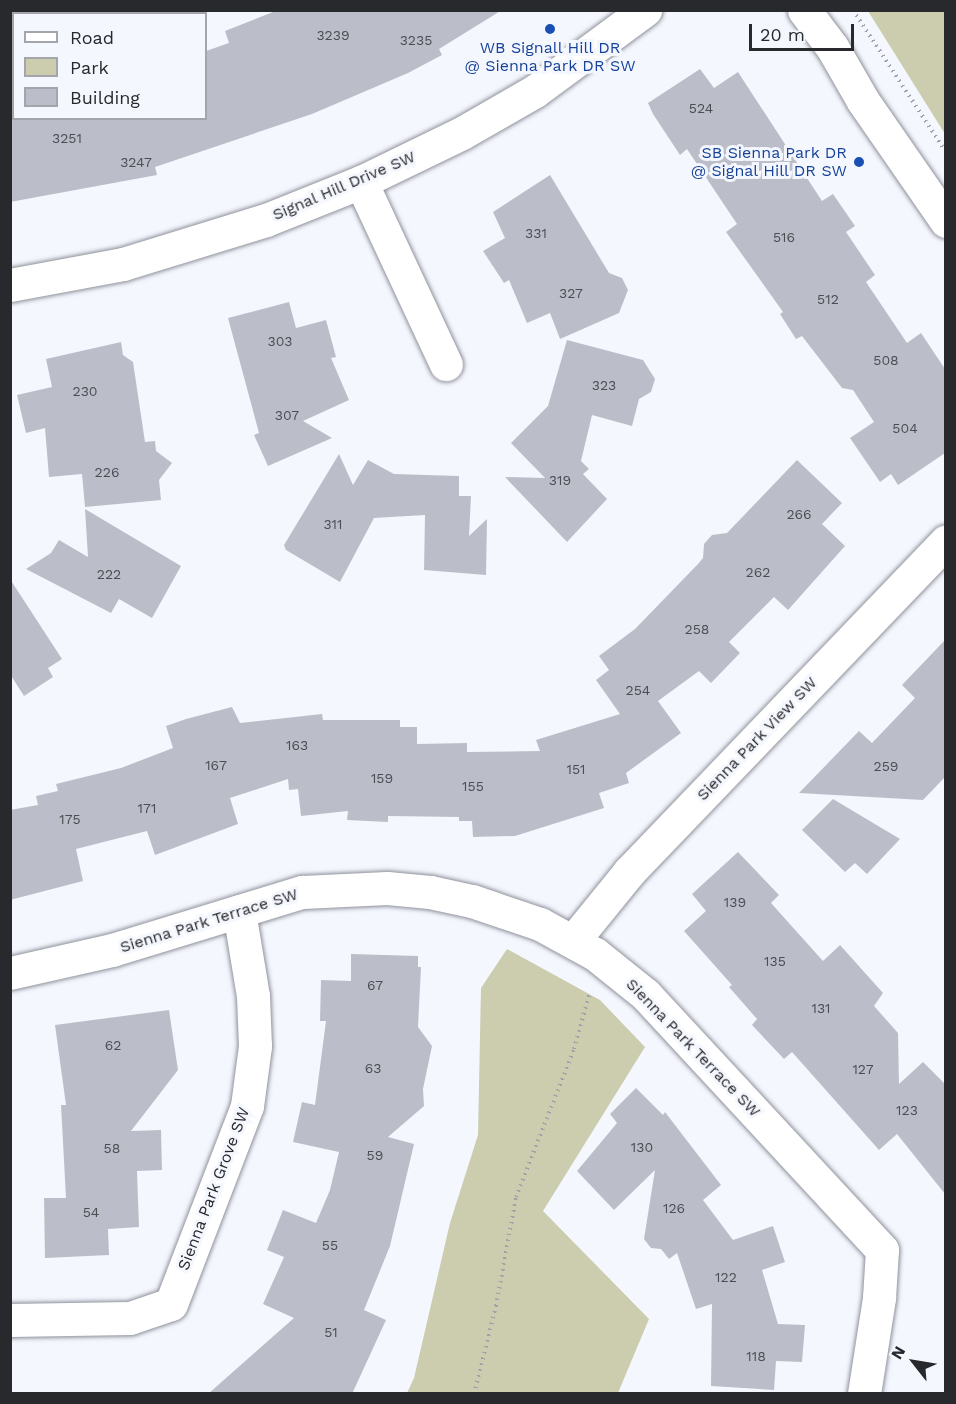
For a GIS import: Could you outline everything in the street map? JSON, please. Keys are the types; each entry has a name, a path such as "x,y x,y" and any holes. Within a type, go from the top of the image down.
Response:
{"street":[{"name":"Signal Hill Drive SW","path":"10,285 123,264 266,220 361,182 462,133 535,91 645,10"},
{"path":"804,10 832,47 863,101 945,221"},
{"path":"361,182 446,364"},
{"name":"Sienna Park View SW","path":"573,940 629,872 945,541"},
{"name":"Sienna Park Terrace SW","path":"10,973 112,951 302,892 387,888 472,901 540,924 573,940 645,994 882,1250 879,1298 864,1394"},
{"name":"Sienna Park Grove SW","path":"10,1320 130,1318 171,1304 247,1106 255,1046 253,996 239,911"}],"path":[{"path":"853,10 945,152"},
{"path":"474,1394 496,1306 516,1197 574,1049 592,988"}],"green space":[{"path":"868,11 945,11 945,134"},
{"path":"507,949 600,1000 645,1047 543,1211 649,1319 618,1393 407,1393 414,1378 450,1223 478,1135 481,988"}],"building":[{"path":"278,10 502,10 439,49 442,55 408,73 312,114 155,167 157,175 10,202 10,118 12,120 207,120 207,51 229,43 225,31"},
{"path":"700,69 714,88 738,72 822,201 833,194 855,226 846,232 875,275 866,282 907,343 921,333 945,369 945,453 898,485 891,474 880,482 850,438 874,422 853,390 842,388 802,336 796,339 780,314 783,312 726,232 737,224 687,149 680,155 653,114 648,103"},
{"path":"550,175 609,273 622,278 628,290 619,313 560,339 550,313 527,323 509,280 504,283 483,251 505,238 493,212"},
{"path":"289,302 296,328 326,320 336,357 331,358 349,400 303,421 332,438 268,466 254,435 259,433 228,318"},
{"path":"567,340 643,360 655,379 651,392 639,399 632,426 592,415 581,461 589,469 583,474 607,499 567,542 505,477 545,478 511,443 548,406"},
{"path":"121,342 123,355 133,362 145,442 155,441 156,451 172,463 159,480 161,500 85,507 82,474 49,477 45,428 26,433 17,395 52,387 46,359"},
{"path":"339,454 353,485 368,460 394,474 459,476 459,496 471,496 469,536 487,519 486,575 424,570 425,515 374,518 340,582 286,550 284,545"},
{"path":"797,460 842,503 822,524 845,546 788,610 774,597 729,642 740,653 711,683 699,671 658,701 681,733 626,773 629,783 599,793 604,808 515,836 473,837 472,821 459,821 459,817 388,816 388,822 347,820 348,811 301,816 298,789 289,790 288,779 230,798 238,824 155,855 147,831 76,849 83,881 10,900 10,810 38,805 36,796 58,791 56,784 121,768 173,748 166,726 186,719 232,707 240,723 322,714 323,720 400,720 400,727 417,727 417,744 467,743 467,752 540,751 536,740 620,714 596,680 609,670 599,656 635,629 698,564 703,558 704,544 712,535 727,533"},
{"path":"85,509 181,566 152,618 119,599 111,613 26,569 51,553 59,540 88,557"},
{"path":"10,579 62,659 48,668 53,677 24,696 10,674"},
{"path":"945,640 945,777 923,800 799,793 859,731 872,743 915,698 902,685"},
{"path":"833,799 900,839 867,874 855,863 845,872 802,830"},
{"path":"738,852 779,895 771,903 823,961 840,945 883,993 874,1006 898,1033 899,1084 923,1062 945,1084 945,1194 897,1134 879,1150 792,1052 784,1059 752,1025 757,1019 729,987 732,985 684,931 706,911 692,894"},
{"path":"351,954 418,956 418,967 421,967 418,1027 432,1046 423,1089 424,1106 388,1137 414,1144 390,1246 364,1310 386,1320 352,1394 208,1394 294,1318 263,1304 284,1257 267,1250 283,1210 316,1223 330,1190 339,1152 293,1142 302,1102 315,1105 326,1021 320,1021 321,980 351,981"},
{"path":"169,1010 178,1070 131,1131 161,1130 162,1170 137,1171 139,1227 108,1229 109,1255 45,1258 44,1198 66,1198 61,1105 66,1105 55,1025"},
{"path":"636,1088 663,1115 665,1112 721,1185 703,1200 733,1240 773,1226 785,1262 762,1270 778,1324 805,1325 802,1362 776,1361 774,1390 711,1386 712,1304 696,1309 677,1253 669,1259 661,1249 651,1248 644,1239 655,1170 614,1210 577,1171 617,1123 610,1114"}],"place":[{"name":"WB Signall Hill DR @ Sienna Park DR SW","path":"550,29"},
{"name":"SB Sienna Park DR @ Signal Hill DR SW","path":"859,162"}]}
